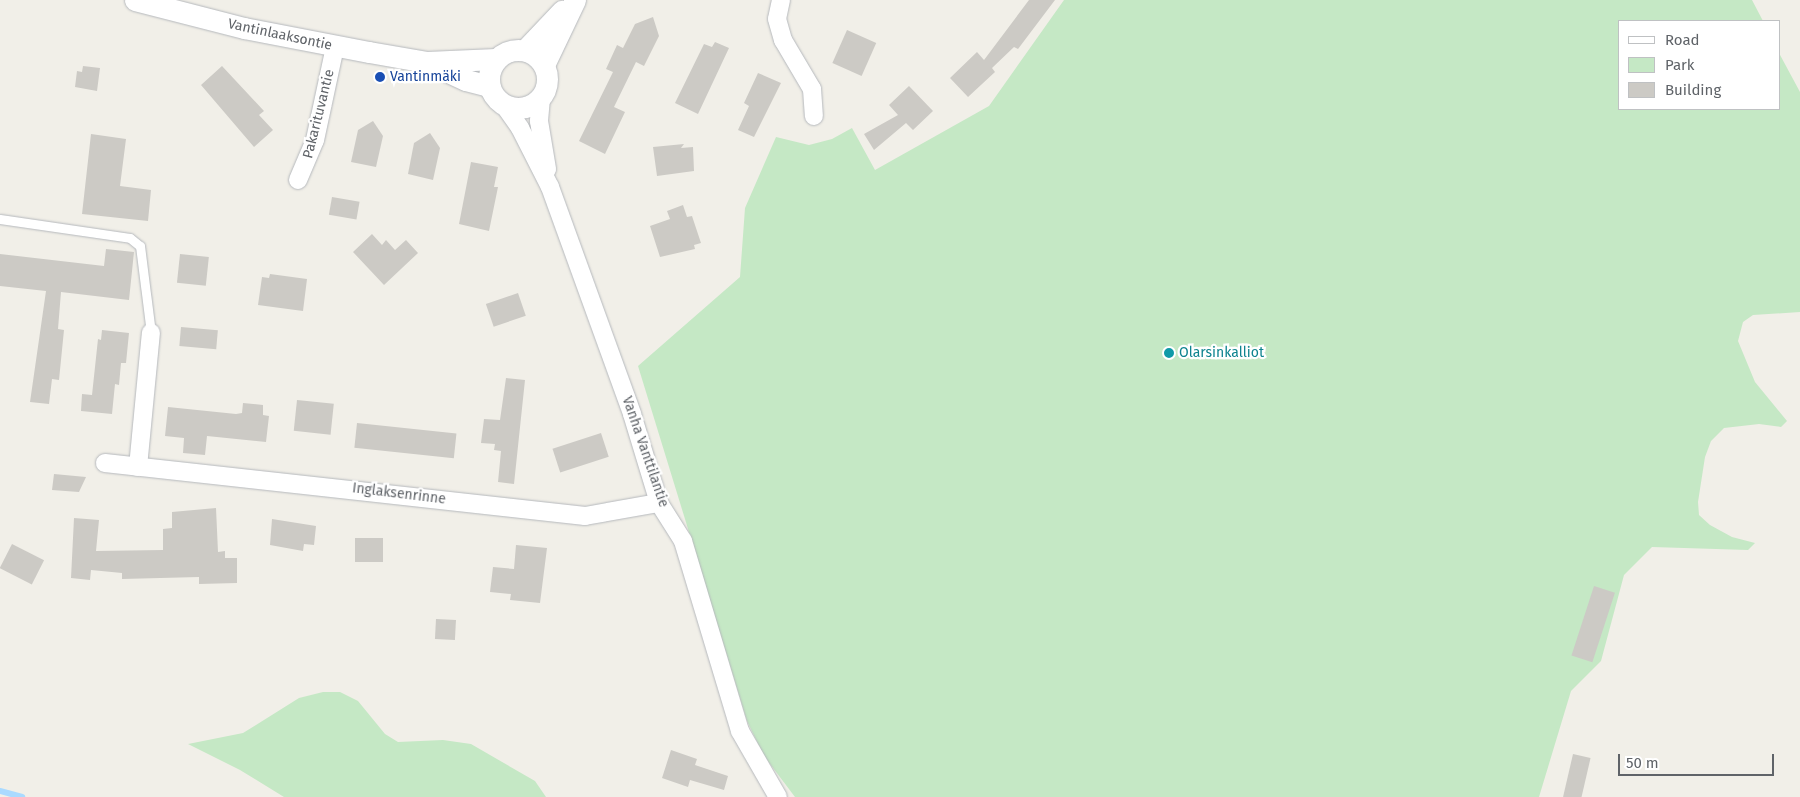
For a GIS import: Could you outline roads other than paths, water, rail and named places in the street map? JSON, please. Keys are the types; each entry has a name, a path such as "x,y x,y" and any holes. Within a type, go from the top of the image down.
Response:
{"street":[{"name":"Vantinlaaksontie","path":"135,0 335,47 428,62 496,59"},
{"path":"524,50 574,0"},
{"path":"544,65 574,0"},
{"path":"781,0 777,19 783,40 812,89 814,116"},
{"name":"Pakarituvantie","path":"298,180 315,140 335,47"},
{"path":"524,50 540,58 544,65 548,82 541,98 523,108 504,105 494,97 489,86 488,76 496,59 509,51 524,50"},
{"name":"Vantinlaaksontie","path":"428,62 466,80 489,86"},
{"name":"Vanha Vanttilantie","path":"541,98 539,121 550,187"},
{"name":"Vanha Vanttilantie","path":"504,105 520,128 550,187 632,414 660,503 683,541 740,731 756,765 778,797"},
{"path":"138,467 151,333"},
{"name":"Inglaksenrinne","path":"105,463 585,516 660,503"}],"lane":[{"path":"0,219 130,238 140,246 151,333"}],"waterway":[{"path":"0,791 22,797"}],"place":[{"name":"Vantinmäki","path":"380,77"},
{"name":"Olarsinkalliot","path":"1169,353"}]}
